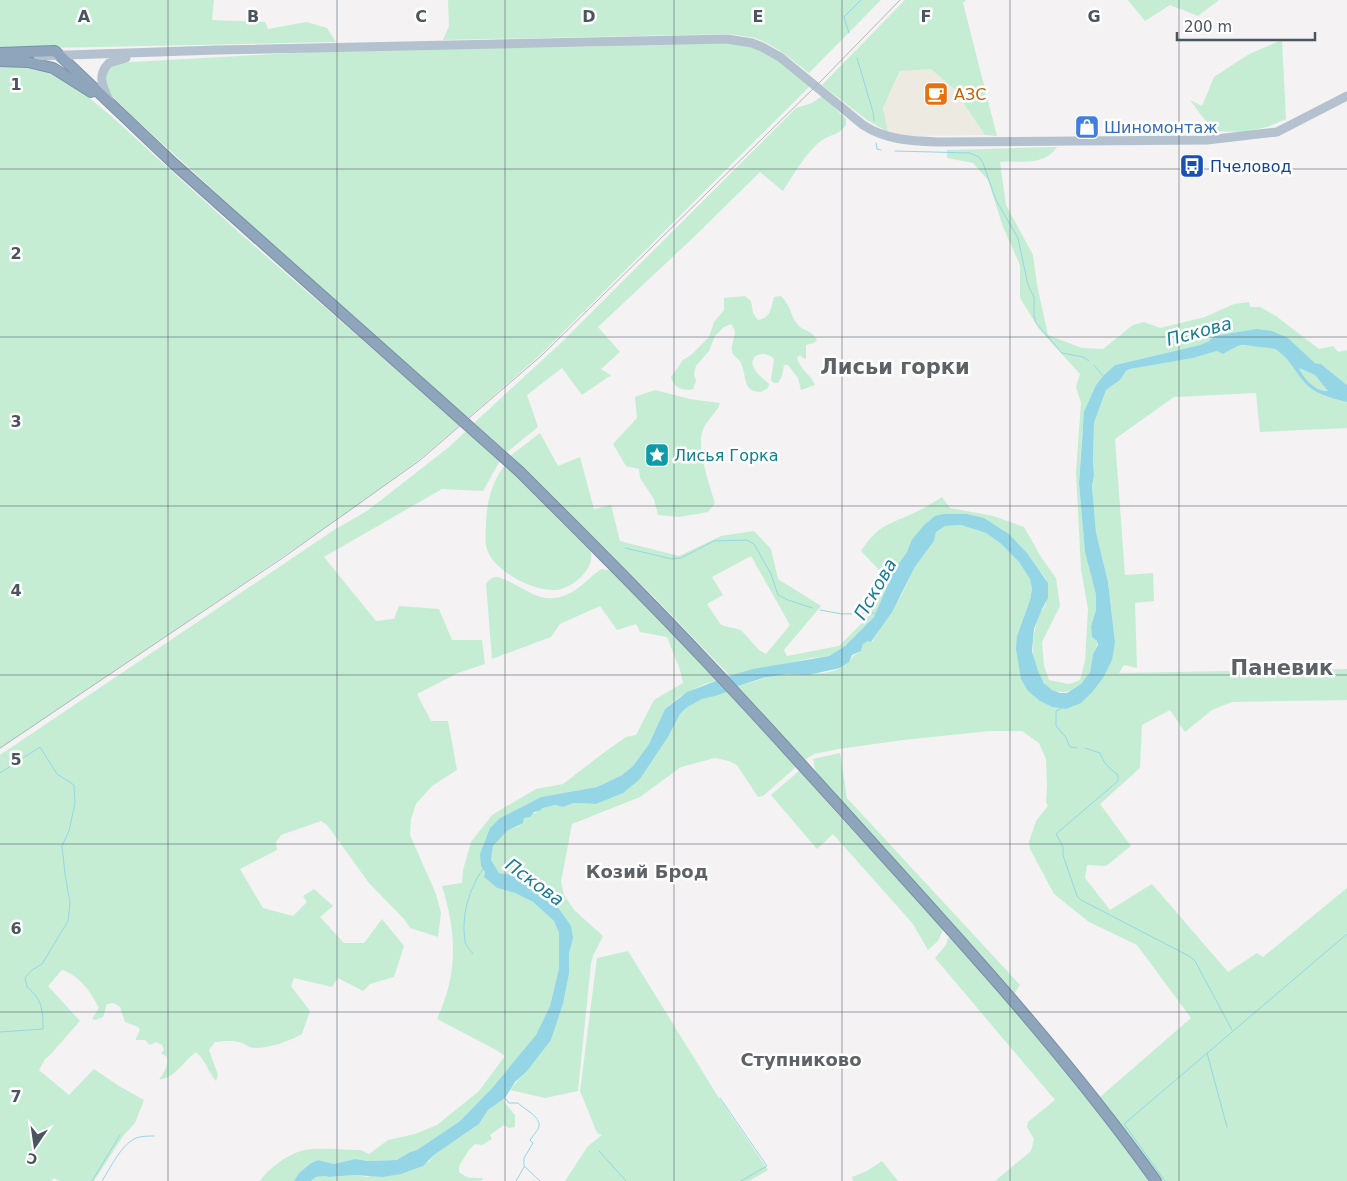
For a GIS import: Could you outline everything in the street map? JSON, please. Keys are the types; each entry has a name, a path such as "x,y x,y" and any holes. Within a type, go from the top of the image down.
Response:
{"highway":[{"path":"0,53 60,56 173,163 520,472 623,574 702,657 1013,999 1108,1115 1156,1181"},
{"path":"0,61 38,63 53,68 113,107"}],"main road":[{"path":"0,57 69,57 76,55 199,51 727,39 762,46 780,57 862,125 875,133 894,139 920,142 1207,140 1249,137 1277,132 1347,96"},
{"path":"60,56 65,51 76,55"},
{"path":"113,107 102,86 101,79 105,67 109,63 120,58 199,51"},
{"path":"60,56 85,88"}],"shaded area":[{"path":"931,69 954,89 985,135 908,136 888,132 883,108 901,71"}],"green space":[{"path":"0,0 214,0 212,20 265,22 268,29 306,22 327,28 336,42 0,49"},
{"path":"448,0 881,0 809,73 783,53 762,41 752,37 727,34 443,40 449,26"},
{"path":"905,0 966,0 963,3 997,136 985,135 954,89 931,69 900,71 883,108 888,132 867,120 822,85"},
{"path":"1128,0 1219,0 1198,16 1170,5 1145,21"},
{"path":"1282,40 1286,119 1267,127 1244,132 1213,131 1190,100 1202,106 1214,77 1249,54"},
{"path":"727,43 756,48 778,60 810,86 540,355 468,418 400,361 105,89 106,70 115,63 363,49 582,47"},
{"path":"0,66 33,66 48,70 81,91 243,236 460,425 420,459 350,511 0,749"},
{"path":"822,96 846,119 846,125 810,151 783,191 760,172 598,327 620,352 601,369 612,376 582,395 562,368 527,395 538,427 507,452 474,423 562,342 796,108 812,103"},
{"path":"1057,147 1045,158 1038,160 1000,162 1006,205 1033,255 1037,285 1048,335 1082,348 1103,349 1133,325 1144,322 1160,328 1205,317 1234,304 1249,302 1250,307 1260,307 1276,316 1319,349 1333,346 1338,352 1347,350 1347,385 1321,364 1315,363 1288,338 1256,329 1214,336 1209,341 1200,345 1115,365 1104,375 1096,385 1082,433 1079,483 1085,551 1096,595 1096,610 1091,626 1093,638 1097,641 1097,645 1089,673 1080,685 1074,689 1062,692 1049,688 1039,674 1036,665 1033,648 1035,630 1046,601 1048,584 1045,578 1024,549 1008,534 989,522 967,514 911,541 907,552 894,570 874,617 845,646 829,656 811,658 730,676 653,596 510,456 540,433 558,466 580,457 594,509 611,505 620,541 679,556 721,536 754,531 771,549 778,579 821,606 784,650 787,656 839,646 867,618 887,578 861,551 874,534 886,525 918,511 942,497 950,508 993,516 1024,527 1041,557 1056,578 1060,606 1042,642 1044,666 1049,680 1069,684 1080,680 1085,661 1088,609 1081,569 1076,472 1081,403 1076,387 1080,374 1039,329 1020,298 1020,265 1003,227 988,180 973,163 947,158 947,150","holes":["751,556 790,625 766,654 759,650 741,630 721,625 707,604 723,595 712,577"]},
{"path":"745,296 751,301 753,313 758,320 768,315 774,297 781,296 798,325 814,336 817,340 806,345 806,359 800,355 797,358 815,385 801,390 798,378 788,365 784,365 782,376 778,383 774,383 771,380 774,359 766,354 762,354 755,357 752,363 757,373 769,384 768,388 761,392 751,389 746,382 741,363 732,351 735,331 731,324 724,327 715,336 709,351 696,366 694,374 696,381 693,389 686,390 676,386 671,377 683,360 691,355 709,337 714,322 724,310 724,298"},
{"path":"1249,345 1276,350 1285,357 1303,381 1311,388 1326,396 1347,402 1347,428 1260,432 1256,393 1174,397 1115,439 1125,575 1153,573 1154,601 1135,603 1137,668 1124,665 1119,673 1347,669 1347,700 1232,702 1212,710 1185,732 1170,710 1142,725 1140,768 1100,804 1131,846 1106,866 1087,865 1085,878 1110,910 1152,884 1228,972 1257,953 1263,957 1347,888 1347,1181 1162,1181 1100,1097 1191,1018 1137,945 1089,922 1054,894 1030,849 1029,842 1036,821 1048,806 1046,802 1046,759 1039,743 1022,731 990,731 839,749 814,754 803,761 735,687 780,675 821,673 841,668 861,651 863,644 868,641 872,642 902,594 915,567 934,541 936,532 944,526 961,525 986,533 1000,543 1019,562 1030,579 1032,589 1030,600 1017,636 1040,701 1052,707 1066,709 1115,642 1108,582 1096,532 1092,486 1094,475 1094,423 1106,390 1120,380 1126,371 1130,369 1192,358 1217,351 1228,351 1234,347"},
{"path":"1299,368 1315,375 1329,391 1324,391 1311,384"},
{"path":"655,390 690,399 720,403 704,428 701,440 705,468 715,503 708,512 679,517 658,515 654,499 640,478 639,469 626,466 613,444 637,418 635,397"},
{"path":"466,431 500,461 483,491 442,489 324,557 376,621 394,619 399,606 439,609 452,640 482,640 485,664 458,673 417,694 431,721 448,721 457,770 432,786 416,804 411,819 410,835 436,894 441,913 438,937 410,928 404,919 369,883 327,825 321,821 281,835 276,842 277,850 240,869 263,908 293,916 307,902 303,896 314,889 333,906 320,917 344,943 364,943 382,919 404,946 394,977 370,984 363,991 338,978 332,987 294,978 291,986 310,1011 302,1034 291,1040 262,1048 249,1047 236,1041 215,1042 209,1050 218,1075 216,1081 202,1058 196,1052 169,1077 159,1079 167,1063 167,1057 161,1053 164,1050 162,1045 156,1042 150,1045 145,1040 136,1040 140,1030 138,1027 125,1022 120,1007 114,1003 107,1004 103,1017 95,1020 92,1019 99,1008 92,996 79,980 62,970 48,986 80,1021 45,1059 39,1070 69,1095 94,1069 144,1100 135,1123 123,1136 94,1181 60,1181 53,1178 52,1181 0,1181 0,755 334,530 367,511 449,447"},
{"path":"505,465 587,542 591,552 591,560 585,572 574,583 555,590 537,587 527,584 507,573 492,559 486,545 489,499 500,471"},
{"path":"602,569 614,571 718,680 704,684 679,697 665,709 649,744 633,766 622,775 597,787 541,797 500,818 484,877 497,888 515,893 533,902 554,921 559,933 559,968 550,1006 536,1036 493,1087 460,1121 417,1150 398,1160 368,1161 355,1159 334,1164 318,1160 299,1173 294,1181 260,1181 269,1171 292,1154 311,1149 332,1149 361,1150 369,1154 388,1140 415,1134 437,1125 479,1091 505,1056 437,1019 449,986 453,953 451,921 442,886 462,883 463,870 471,842 492,815 536,789 563,784 626,737 636,735 654,700 683,683 667,637 640,632 636,624 617,630 600,606 560,624 551,637 492,659 486,584 492,578 499,577 541,597 555,598 562,597 573,591"},
{"path":"727,692 796,767 763,796 758,797 737,765 715,758 681,767 640,797 572,824 561,882 564,895 574,910 603,936 591,963 578,1091 545,1098 510,1090 551,1040 563,1004 569,974 569,954 573,938 533,886 520,876 499,873 491,860 493,846 507,831 519,826 524,818 543,808 555,805 563,807 574,803 596,804 640,779 668,737 680,714 686,708 702,699"},
{"path":"840,753 847,798 1020,985 1014,994 950,920 816,774 813,759"},
{"path":"799,771 943,930 938,941 928,950 913,924 833,834 817,849 771,795"},
{"path":"948,938 960,946 974,961 1056,1060 1149,1181 995,1181 1031,1151 1034,1139 1027,1127 1028,1122 1055,1100 935,958 946,945"},
{"path":"628,951 717,1095 768,1170 749,1181 565,1181 588,1146 602,1135 597,1133 580,1091 597,958"},
{"path":"505,1098 504,1102 515,1115 515,1127 509,1128 504,1125 490,1135 492,1139 482,1145 475,1144 459,1166 459,1172 463,1175 484,1179 480,1181 311,1181 316,1177 325,1176 354,1175 367,1177 429,1162 434,1155 479,1124 488,1110"},
{"path":"882,1161 898,1181 853,1181 852,1177 867,1171"}],"water":[{"path":"1256,329 1272,331 1288,338 1315,363 1321,364 1347,385 1347,402 1316,392 1304,382 1287,359 1278,351 1271,348 1247,345 1237,347 1223,354 1217,351 1193,358 1130,369 1126,371 1120,380 1106,390 1094,423 1094,475 1092,486 1096,532 1108,582 1115,642 1112,660 1103,678 1081,703 1066,709 1052,707 1040,701 1028,691 1021,679 1016,649 1017,636 1032,589 1030,579 1019,562 1000,543 986,533 961,525 945,526 936,532 934,541 915,567 892,612 871,642 868,641 863,644 861,651 852,655 849,662 840,668 808,675 787,674 763,678 735,687 727,692 702,699 686,708 680,714 668,737 640,779 623,793 596,804 574,803 563,807 555,805 543,808 534,812 530,817 524,818 523,823 507,831 493,846 491,860 499,873 520,876 559,909 571,926 573,938 569,954 569,974 563,1004 551,1040 527,1071 515,1082 505,1098 488,1110 479,1124 434,1155 423,1166 401,1174 383,1177 325,1176 316,1177 311,1181 294,1181 299,1173 318,1160 334,1164 355,1159 368,1161 397,1160 417,1150 460,1121 493,1087 536,1035 550,1006 559,968 559,933 554,921 533,902 515,893 497,888 484,877 485,872 481,866 480,854 490,828 500,818 541,797 597,787 622,775 633,766 649,744 665,709 687,692 753,669 829,656 845,646 874,617 894,570 907,552 911,541 924,525 935,516 967,514 984,518 1009,534 1027,553 1048,583 1048,598 1034,629 1032,651 1038,671 1044,683 1052,690 1060,693 1067,693 1081,684 1090,672 1093,654 1098,645 1097,641 1092,637 1091,626 1096,610 1096,595 1085,552 1079,483 1084,412 1096,385 1115,365 1200,345 1209,341 1213,336","holes":["1299,368 1315,375 1328,391 1319,389 1311,384"]}],"waterway":[{"path":"849,33 844,17 861,0"},
{"path":"857,58 874,121"},
{"path":"876,143 877,149 881,150"},
{"path":"895,151 970,153 979,157 983,163 996,200 1018,238 1028,285 1034,297 1036,323 1062,353 1083,357 1089,361"},
{"path":"1094,365 1103,376"},
{"path":"625,548 672,559 681,558 714,541 747,540 754,544 771,574 778,595 812,608"},
{"name":"Пскова","path":"820,610 842,614 877,613"},
{"path":"1062,708 1056,711 1056,726 1065,736 1070,747 1077,748"},
{"path":"0,773 40,747 57,774 74,785 75,803 69,831 62,846 70,903 68,921 42,964 32,970 25,978 27,987 36,996 41,1005 43,1029 0,1032"},
{"path":"1085,748 1100,753 1107,766 1118,775 1118,781 1056,834 1063,847 1063,855 1077,896 1081,900 1189,956 1195,961 1232,1030"},
{"path":"473,954 465,943 465,913 470,894 483,869"},
{"path":"1165,1181 1124,1124 1347,934"},
{"path":"1207,1053 1227,1127"},
{"path":"505,1098 509,1103 518,1103 533,1114 538,1121 538,1129 530,1140 533,1143 524,1158 524,1166 540,1181"},
{"path":"720,1098 767,1166 741,1181"},
{"path":"92,1181 120,1135"},
{"path":"102,1181 124,1147 139,1137 154,1136"},
{"path":"599,1151 626,1181"},
{"path":"516,1181 524,1167"}],"railway":[{"path":"0,748 284,557 419,461 541,356 821,81 900,0"}],"place":[{"name":"АЗС","path":"936,94"},
{"name":"Шиномонтаж","path":"1087,127"},
{"name":"Пчеловод","path":"1192,166"},
{"name":"Лисья Горка","path":"657,455"}],"district":[{"name":"Лисьи горки","path":"895,367"},
{"name":"Паневик","path":"1282,668"},
{"name":"Козий Брод","path":"647,871"},
{"name":"Ступниково","path":"801,1059"}]}
